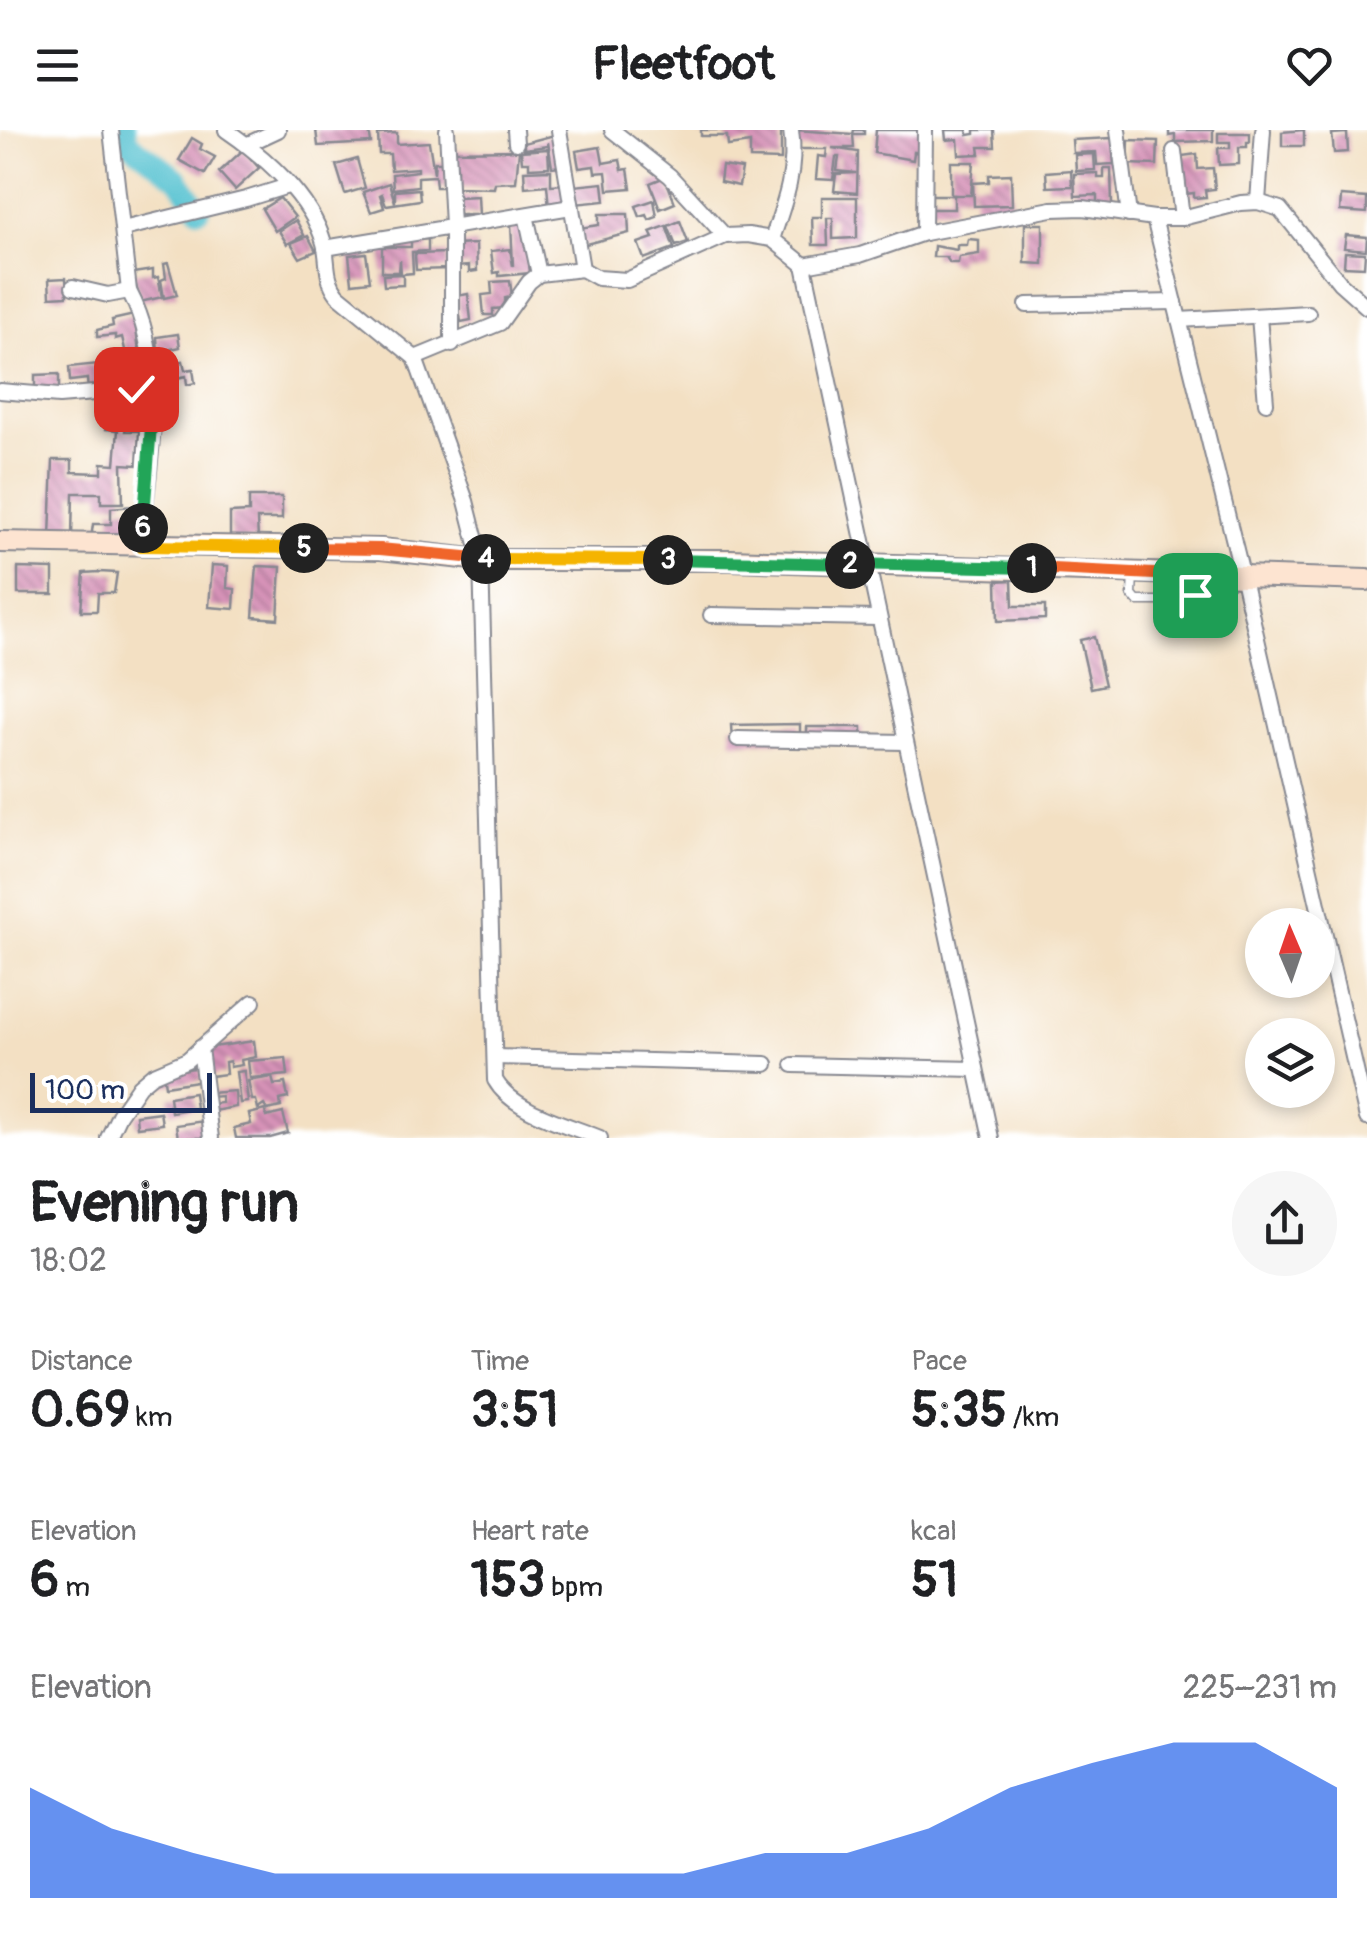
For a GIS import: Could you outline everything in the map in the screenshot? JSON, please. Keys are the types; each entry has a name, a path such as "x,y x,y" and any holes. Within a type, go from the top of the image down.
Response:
{"main road":[{"path":"0,542 380,549 481,560 580,558 1023,567 1367,580"}],"street":[{"path":"110,130 128,291 140,312 154,388 141,546"},
{"path":"226,130 248,144 314,218 333,289 415,358 466,500 481,560 496,1080 502,1092 520,1104 600,1138"},
{"path":"248,144 278,130"},
{"path":"447,130 452,345"},
{"path":"559,130 582,269"},
{"path":"612,130 670,176 726,236"},
{"path":"772,239 795,158 791,130"},
{"path":"924,233 925,130"},
{"path":"1118,130 1128,215"},
{"path":"1258,202 1264,130"},
{"path":"1174,151 1182,218"},
{"path":"123,228 288,186"},
{"path":"804,265 860,255 924,233 1052,209 1083,208 1182,218 1258,202 1280,209 1340,283 1367,307"},
{"path":"325,248 571,207"},
{"path":"526,215 539,274"},
{"path":"1154,218 1243,578 1367,1118"},
{"path":"415,358 500,323 539,274 582,269 598,278 627,280 726,236 772,239 804,265 990,1138"},
{"path":"73,287 108,295 128,291"},
{"path":"1027,306 1175,302"},
{"path":"1180,320 1308,313"},
{"path":"1259,316 1266,404"},
{"path":"0,391 59,396 154,388"},
{"path":"711,614 878,618"},
{"path":"738,739 906,742"},
{"path":"108,1138 118,1115 139,1086 187,1060 254,1002"},
{"path":"200,1048 211,1138"},
{"path":"495,1056 766,1064"},
{"path":"793,1065 976,1069"}],"building":[{"path":"316,130 369,130 371,143 318,146"},
{"path":"701,130 781,130 781,160 750,159 750,143 728,146 727,136 701,136"},
{"path":"795,130 853,134 854,148 832,148 858,152 857,193 834,191 836,174 856,173 837,171 839,157 833,180 816,179 818,156 826,157 827,149 795,149"},
{"path":"876,130 923,130 921,153 914,152 913,160 874,153"},
{"path":"945,130 967,130 968,135 975,134 975,130 994,130 995,147 979,147 980,154 959,155 958,139 946,140"},
{"path":"1169,130 1213,130 1213,141 1175,142 1175,135 1169,136"},
{"path":"1304,130 1304,146 1282,146 1282,132"},
{"path":"397,133 397,144 429,142 434,173 435,162 446,162 447,187 436,187 435,176 418,177 418,186 393,189 392,174 418,171 391,170 390,154 379,154 378,134"},
{"path":"1218,133 1250,133 1247,147 1239,147 1239,164 1219,165 1218,148 1230,148 1230,142 1218,142"},
{"path":"1347,133 1348,152 1334,153 1332,134"},
{"path":"558,134 562,166 552,167 548,142 548,146 524,149 524,143"},
{"path":"192,138 202,144 200,149 215,157 205,174 179,160"},
{"path":"1112,138 1114,164 1097,165 1096,152 1073,153 1072,140"},
{"path":"1129,140 1158,141 1157,165 1128,164"},
{"path":"600,147 603,163 620,160 622,170 628,169 631,188 608,190 606,172 595,173 594,166 579,168 576,151"},
{"path":"548,149 549,167 529,168 529,162 522,162 521,151"},
{"path":"243,150 259,168 235,190 219,172"},
{"path":"519,150 516,182 495,183 494,188 457,187 457,168 451,169 451,151"},
{"path":"1094,154 1095,170 1076,171 1075,155"},
{"path":"1197,154 1198,169 1213,168 1215,189 1205,190 1206,197 1194,198 1194,193 1185,194 1182,156"},
{"path":"357,159 365,188 345,194 336,165"},
{"path":"951,162 974,162 971,195 951,195"},
{"path":"722,166 742,169 739,186 720,182"},
{"path":"1104,168 1111,168 1112,206 1097,206 1097,195 1075,196 1074,174 1098,173 1098,178 1104,178"},
{"path":"551,170 551,185 566,184 568,206 549,208 547,185 525,187 524,171"},
{"path":"1071,170 1072,186 1047,187 1046,172"},
{"path":"1011,174 1012,205 974,206 973,183 989,182 989,175"},
{"path":"665,177 675,203 660,209 650,183"},
{"path":"389,183 395,202 395,191 419,189 420,200 386,205 382,194 384,208 371,212 363,192"},
{"path":"603,183 605,201 575,204 573,186"},
{"path":"930,195 954,195 954,209 930,209"},
{"path":"478,196 479,215 458,215 458,197"},
{"path":"1341,196 1367,198 1367,213 1340,211"},
{"path":"822,197 857,197 857,238 833,239 833,218 827,218 828,245 813,245 812,217 822,217"},
{"path":"280,198 295,217 275,231 262,209"},
{"path":"654,200 657,217 640,217 636,206"},
{"path":"599,214 628,214 629,233 582,245 579,228 599,225"},
{"path":"296,220 304,235 287,244 279,231"},
{"path":"680,221 688,242 676,246 668,226"},
{"path":"526,223 530,273 499,276 499,272 494,273 491,251 510,249 513,266 511,224"},
{"path":"1025,224 1043,224 1043,264 1025,263"},
{"path":"666,226 674,248 644,259 638,243 653,238 650,232"},
{"path":"1346,235 1367,237 1366,250 1344,248"},
{"path":"308,236 316,251 300,258 291,243"},
{"path":"428,239 428,251 412,252 413,273 403,274 403,285 384,286 383,275 401,274 400,260 399,272 382,272 382,247 411,247 411,240"},
{"path":"968,239 979,240 979,254 959,257 958,263 950,263 946,257 933,257 934,246 957,250 957,245 967,245"},
{"path":"476,244 477,271 469,272 469,266 455,267 454,245"},
{"path":"1345,252 1365,253 1364,267 1344,266"},
{"path":"366,253 370,281 352,283 349,255"},
{"path":"447,253 448,269 416,270 415,254"},
{"path":"168,263 177,295 164,298 161,280 166,278 164,264"},
{"path":"153,270 162,297 140,302 133,273"},
{"path":"66,278 67,296 50,297 49,279"},
{"path":"510,281 512,297 505,298 505,308 484,315 482,295 492,294 491,282"},
{"path":"468,294 471,320 461,322 457,296"},
{"path":"134,315 139,351 126,354 122,337 97,337 97,330 113,326 112,320"},
{"path":"178,334 180,347 158,352 157,337"},
{"path":"141,353 145,378 106,385 103,361"},
{"path":"183,361 185,370 193,369 195,383 187,385 186,376 159,382 157,365"},
{"path":"98,364 104,389 88,391 87,379 70,381 69,367"},
{"path":"59,374 59,390 35,389 35,375"},
{"path":"106,412 127,412 125,431 139,431 137,465 122,464 123,503 101,503 101,493 73,493 72,537 50,537 53,460 72,460 72,472 102,473 102,463 115,464 118,430 106,429"},
{"path":"249,497 282,497 282,519 257,519 258,540 230,540 230,513 249,512"},
{"path":"133,506 134,538 91,539 93,524 111,524 111,508"},
{"path":"212,565 228,566 227,588 235,589 234,609 209,607"},
{"path":"257,566 281,567 278,619 253,617"},
{"path":"18,568 53,569 53,594 18,594"},
{"path":"84,573 117,573 114,593 98,593 97,611 81,611"},
{"path":"1012,580 1013,606 1045,606 1045,619 998,621 997,581"},
{"path":"1094,637 1105,685 1091,688 1080,640"},
{"path":"800,724 800,741 732,742 731,725"},
{"path":"807,727 862,727 862,741 807,741"},
{"path":"254,1041 256,1057 230,1067 230,1061 225,1062 226,1074 210,1076 206,1048"},
{"path":"286,1058 288,1075 250,1078 248,1061"},
{"path":"200,1067 203,1080 165,1086 163,1073"},
{"path":"244,1071 248,1102 240,1103 236,1072"},
{"path":"272,1077 274,1085 285,1083 288,1098 280,1100 281,1107 267,1110 264,1105 258,1109 248,1081"},
{"path":"235,1091 236,1107 213,1111 212,1104 222,1103 221,1096 210,1097 210,1093"},
{"path":"194,1093 196,1108 171,1112 169,1097"},
{"path":"265,1110 266,1117 283,1113 288,1133 270,1138 236,1138 234,1128 251,1124 249,1114"},
{"path":"160,1112 162,1124 137,1127 136,1115"},
{"path":"205,1121 207,1138 178,1138 176,1125"}],"waterway":[{"path":"125,130 128,142 178,179 199,209"}],"route":[{"path":"136,389 154,388 141,546 380,549 481,560 580,558 1023,567 1195,576 1195,595"}]}
